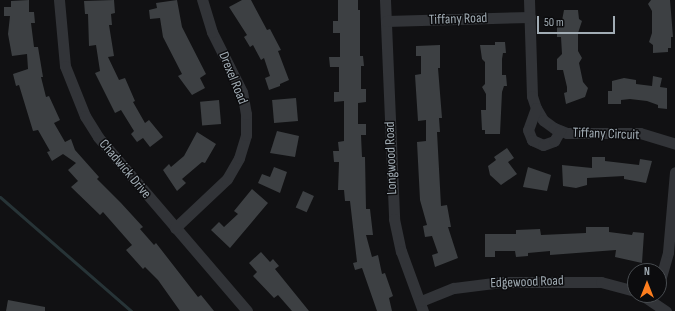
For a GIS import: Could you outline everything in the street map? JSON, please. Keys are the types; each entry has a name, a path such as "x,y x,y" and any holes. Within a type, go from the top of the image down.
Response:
{"street":[{"name":"Chadwick Drive","path":"59,0 65,66 85,116 98,137 247,311"},
{"name":"Drexel Road","path":"175,228 227,179 239,158 246,135 246,114 242,92 212,32 202,0"},
{"name":"Longwood Road","path":"385,0 394,219 401,251 422,306"},
{"name":"Tiffany Circuit","path":"529,0 532,96 536,108 548,124 560,131 640,133 675,144"},
{"name":"Tiffany Road","path":"386,21 530,17"},
{"name":"Tiffany Circuit","path":"536,108 528,130 532,140 544,145 554,141 560,131"},
{"path":"665,263 668,252 675,172"},
{"name":"Edgewood Road","path":"422,306 454,288 502,282 601,282 627,289"},
{"path":"659,303 666,311"}],"building":[{"path":"29,0 29,12 34,12 35,23 31,23 34,47 38,47 43,77 41,77 46,97 49,96 60,120 54,123 65,142 71,139 75,150 99,177 97,179 143,227 140,229 154,245 156,243 198,297 201,295 214,311 180,311 158,280 145,267 143,269 126,250 132,245 103,212 100,215 71,187 78,181 68,170 76,163 63,154 52,161 47,152 50,151 38,130 33,131 19,85 16,86 13,74 28,69 27,54 12,56 8,34 10,16 4,16 4,7 11,7 11,1"},
{"path":"114,0 115,13 111,14 112,25 109,25 114,56 108,57 119,80 125,78 135,101 133,102 145,123 149,120 163,137 150,147 143,138 137,142 131,134 134,131 121,110 115,113 95,73 100,71 96,45 89,46 88,14 85,14 84,1"},
{"path":"177,0 182,27 206,74 200,78 205,88 192,95 178,76 182,74 163,37 160,18 150,19 149,10 157,8 156,3"},
{"path":"242,0 251,0 267,30 270,29 281,50 278,51 289,80 280,84 280,86 269,90 265,78 270,76 264,58 261,60 253,45 250,47 244,37 247,35 229,7"},
{"path":"338,0 358,0 358,10 360,10 360,56 363,56 364,66 361,66 361,89 366,89 366,102 358,103 358,124 366,124 366,135 361,135 362,157 365,157 366,209 370,209 373,235 366,235 372,257 378,255 382,274 385,273 393,296 389,298 392,311 377,311 362,268 355,270 353,263 357,262 350,201 345,201 344,190 338,190 339,162 334,162 333,151 339,151 338,142 344,141 344,101 334,102 334,92 339,92 339,67 330,67 329,57 340,57 340,33 333,33 333,21 338,21"},
{"path":"651,0 670,0 673,37 671,37 671,48 668,48 668,52 653,53 653,45 649,42 652,33 652,11 648,4"},
{"path":"564,10 578,10 579,19 582,21 578,33 578,51 582,58 579,63 583,82 588,88 585,97 566,104 564,93 567,92 567,87 563,70 557,70 557,59 562,54 561,37 557,37 557,26 561,26"},
{"path":"495,42 505,42 506,53 503,53 502,75 506,75 507,86 504,86 502,92 500,134 485,134 485,130 482,130 481,110 486,110 486,94 482,87 485,84 485,62 482,59 480,45 495,45"},
{"path":"440,45 440,68 438,68 442,118 439,118 440,132 437,132 441,206 447,205 451,227 448,227 458,258 435,267 432,255 438,253 432,236 425,237 423,226 427,225 420,200 417,142 426,141 426,120 418,121 415,75 421,74 421,56 416,56 416,46"},
{"path":"653,76 662,78 660,87 667,88 667,109 658,108 658,105 647,101 630,99 621,100 621,104 608,104 608,91 612,91 612,81 624,78 636,80 636,84 652,86"},
{"path":"296,98 298,121 274,123 272,100"},
{"path":"219,100 221,124 202,126 200,102"},
{"path":"277,131 299,136 295,157 270,153"},
{"path":"197,132 216,144 205,163 202,162 182,179 186,183 177,191 163,170 169,164 171,167 184,156"},
{"path":"507,148 514,158 508,162 517,174 501,185 490,175 488,166 496,160 494,157"},
{"path":"592,157 605,157 605,161 639,165 640,159 652,161 646,183 624,179 624,176 587,178 587,185 576,188 563,186 562,165 592,168"},
{"path":"274,167 287,172 280,193 258,183 262,174 270,177"},
{"path":"528,167 551,175 547,191 523,187"},
{"path":"252,189 268,203 230,248 211,230 219,222 224,227 238,214 234,211"},
{"path":"303,191 314,196 307,212 296,207"},
{"path":"586,227 609,227 609,232 632,235 633,232 644,233 642,263 615,257 616,250 550,255 550,251 528,253 528,256 516,257 515,251 495,251 495,257 485,257 485,234 516,234 516,230 540,229 541,235 586,233"},
{"path":"261,252 270,262 273,259 279,266 275,269 309,311 292,311 278,295 274,298 253,276 257,272 249,263"},
{"path":"8,300 45,307 45,311 6,311"}],"waterway":[{"path":"0,197 131,311"}]}
